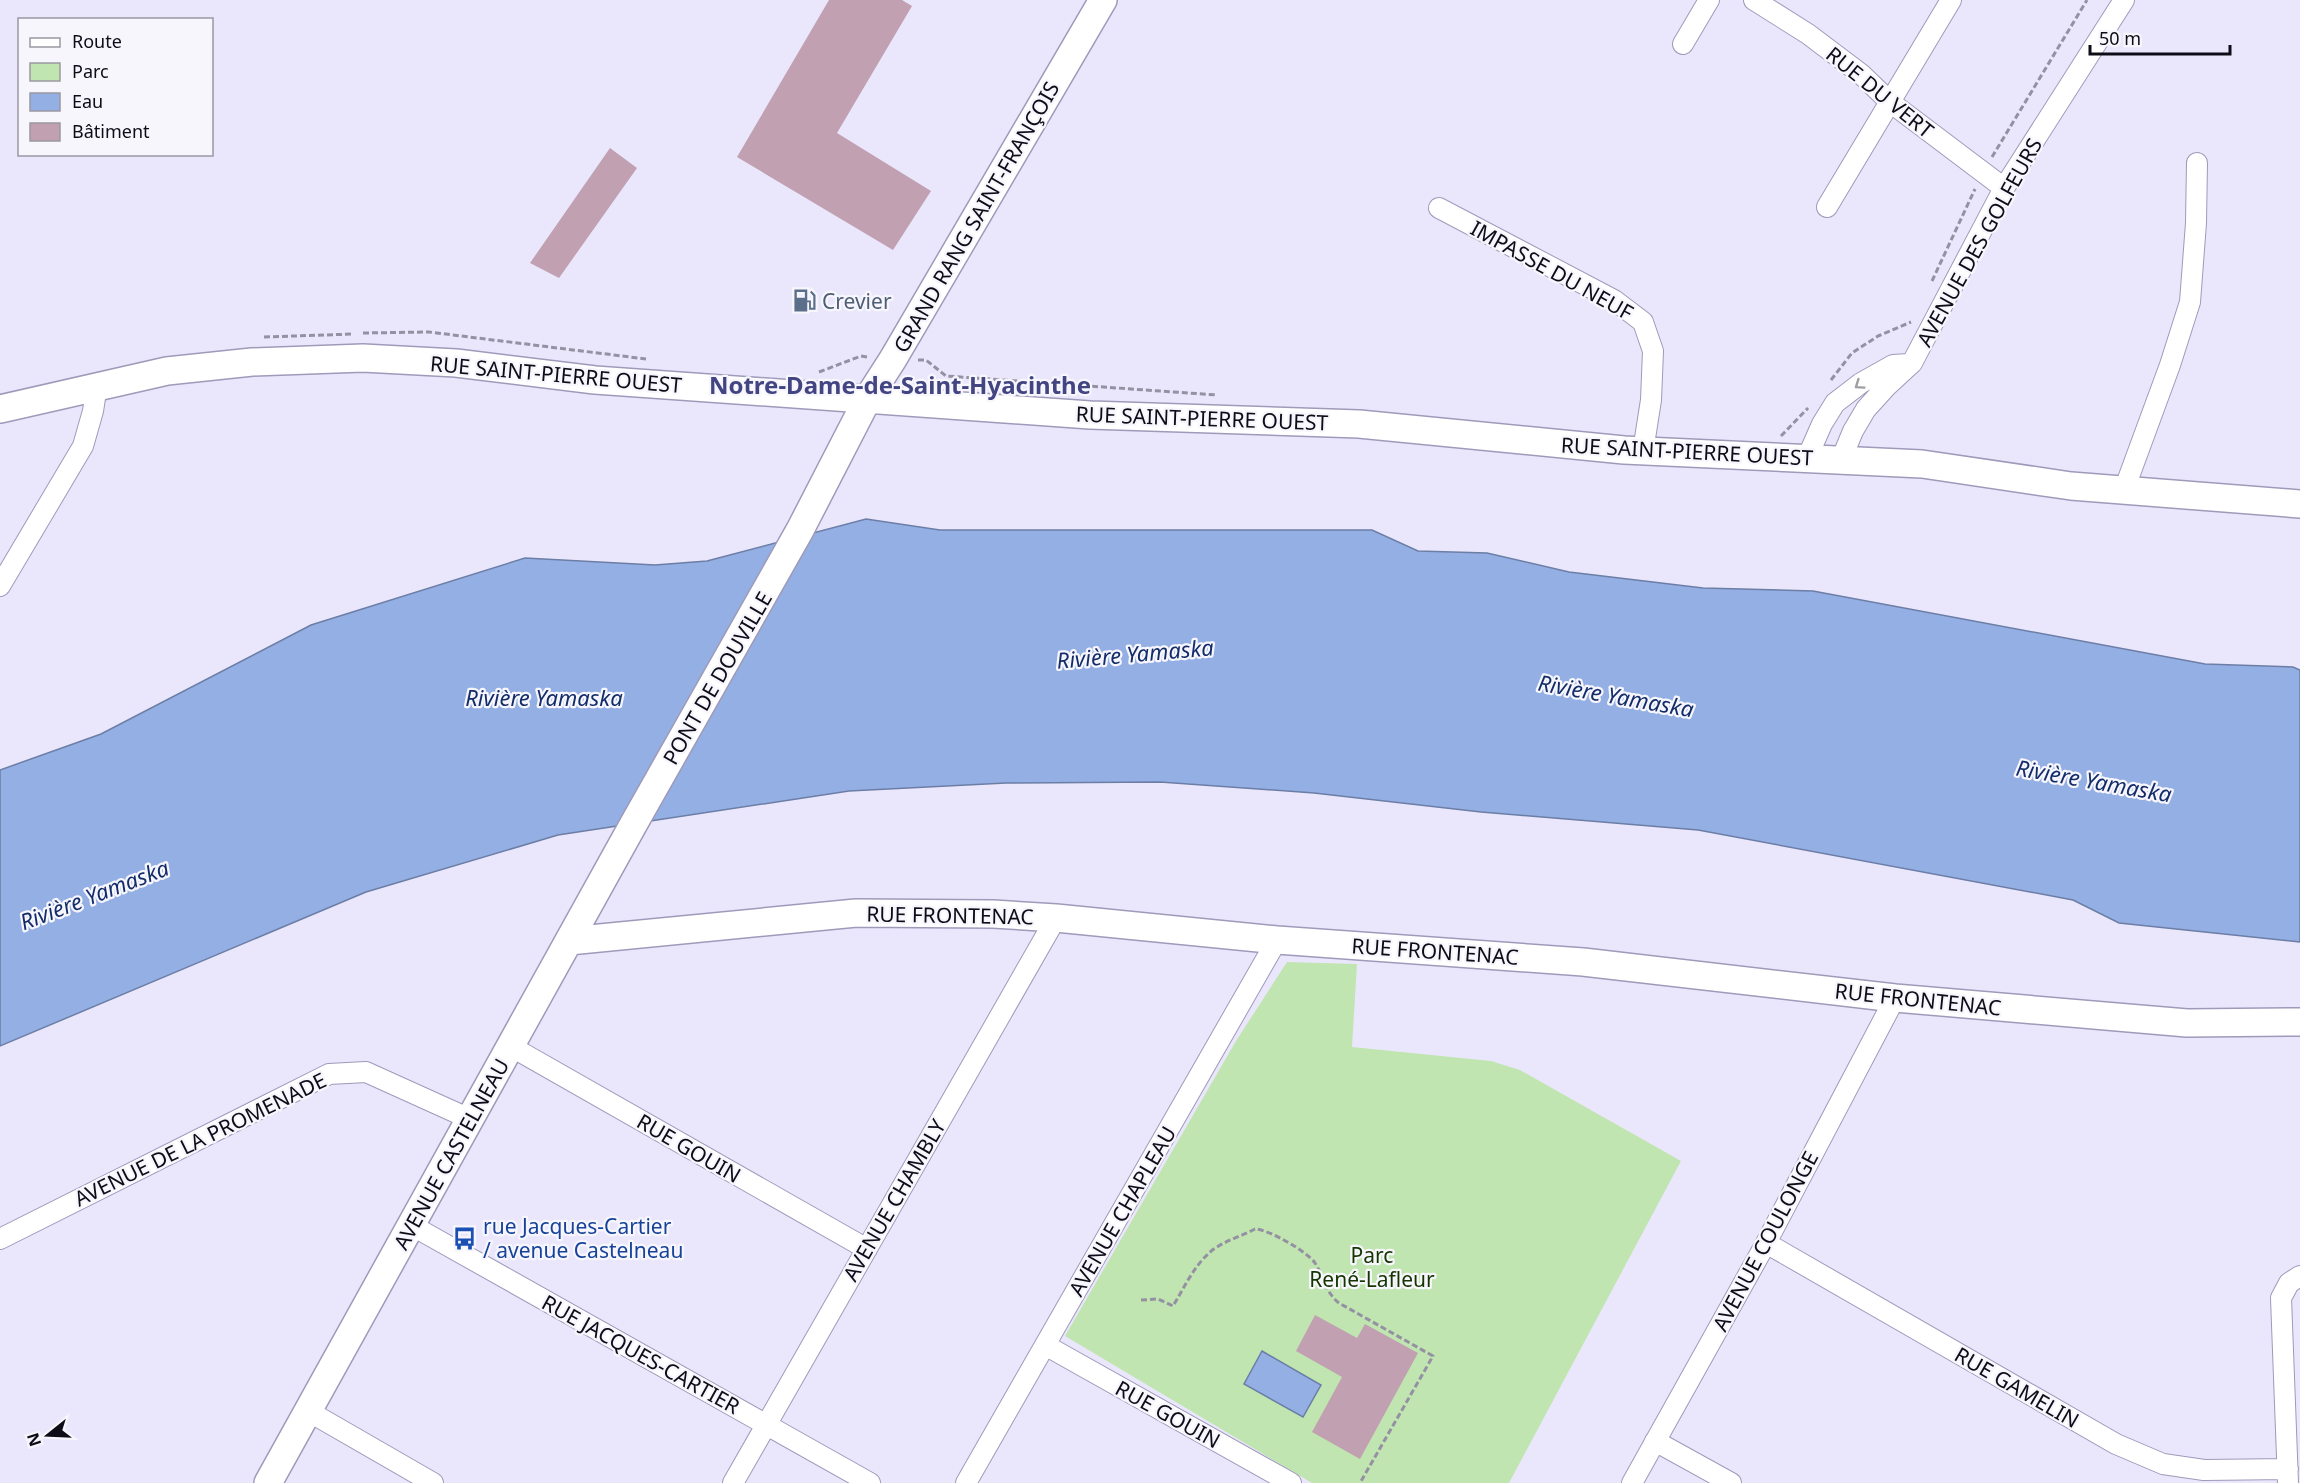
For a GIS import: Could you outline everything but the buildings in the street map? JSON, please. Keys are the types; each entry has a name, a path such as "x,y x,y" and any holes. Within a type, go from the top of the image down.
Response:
{"main road":[{"name":"GRAND RANG SAINT-FRANÇOIS","path":"801,530 867,398 893,359 1103,0"},
{"name":"RUE SAINT-PIERRE OUEST","path":"0,409 97,385 188,368 252,362 363,358 456,363 595,380 1090,415 1359,424 1643,451 1922,464 2072,486 2300,504"},
{"name":"PONT DE DOUVILLE","path":"633,825 801,530"},
{"name":"AVENUE CASTELNEAU","path":"268,1483 633,825"},
{"name":"RUE FRONTENAC","path":"569,940 856,913 993,915 1056,918 1277,940 1583,962 1895,998 2187,1023 2300,1022"}],"street":[{"path":"1683,44 1709,0"},
{"name":"RUE DU VERT","path":"1754,0 1808,34 1861,74 1890,102 2004,188"},
{"path":"1827,207 1951,0"},
{"name":"AVENUE DES GOLFEURS","path":"1841,460 1853,431 1866,409 1912,363 2004,188 2124,0"},
{"path":"2124,490 2170,365 2190,302 2196,223 2197,163"},
{"name":"IMPASSE DU NEUF","path":"1439,208 1614,300 1643,322 1653,351 1651,400 1643,451"},
{"name":"AVENUE DES GOLFEURS","path":"1807,458 1822,424 1835,403 1861,383 1893,365 1912,363"},
{"path":"0,586 83,446 93,411 97,385"},
{"name":"AVENUE CHAMBLY","path":"733,1483 1056,918"},
{"name":"AVENUE CHAPLEAU","path":"966,1483 1277,940"},
{"name":"AVENUE COULONGE","path":"1632,1483 1766,1243 1895,998"},
{"name":"RUE GOUIN","path":"510,1046 867,1249"},
{"name":"AVENUE DE LA PROMENADE","path":"0,1239 329,1074 366,1072 470,1119"},
{"name":"RUE JACQUES-CARTIER","path":"411,1225 870,1483"},
{"name":"RUE GAMELIN","path":"1766,1243 2116,1444 2163,1464 2204,1470 2288,1476"},
{"path":"2288,1476 2281,1298 2289,1283 2300,1276"},
{"name":"RUE GOUIN","path":"1045,1345 1291,1483"},
{"path":"308,1411 433,1483"},
{"path":"1655,1441 1731,1483"}],"path":[{"path":"1930,284 1982,173 2087,0"},
{"path":"1831,380 1852,353 1878,336 1911,321 1916,315"},
{"path":"1780,437 1810,406"},
{"path":"1141,1300 1158,1299 1173,1306 1196,1268 1209,1253 1255,1229 1260,1229 1270,1232 1311,1258 1332,1298 1433,1356 1360,1483"}],"green space":[{"name":"Parc René-Lafleur","path":"1287,962 1357,964 1352,1047 1491,1061 1520,1070 1681,1161 1509,1483 1312,1483 1065,1336 1236,1041"}],"water":[{"name":"Rivière Yamaska","path":"866,519 940,530 1372,530 1418,551 1487,553 1569,572 1703,588 1813,591 2205,664 2293,667 2300,670 2300,942 2119,923 2073,900 1698,830 1481,812 1314,793 1160,782 1006,783 849,791 558,835 366,892 0,1046 0,770 101,734 311,625 525,558 655,565 707,561"},
{"path":"1262,1351 1321,1385 1303,1417 1244,1384"}],"place":[{"name":"Crevier","path":"804,301"},
{"name":"rue Jacques-Cartier / avenue Castelneau","path":"465,1238"}],"district":[{"name":"Notre-Dame-de-Saint-Hyacinthe","path":"900,384"}]}
